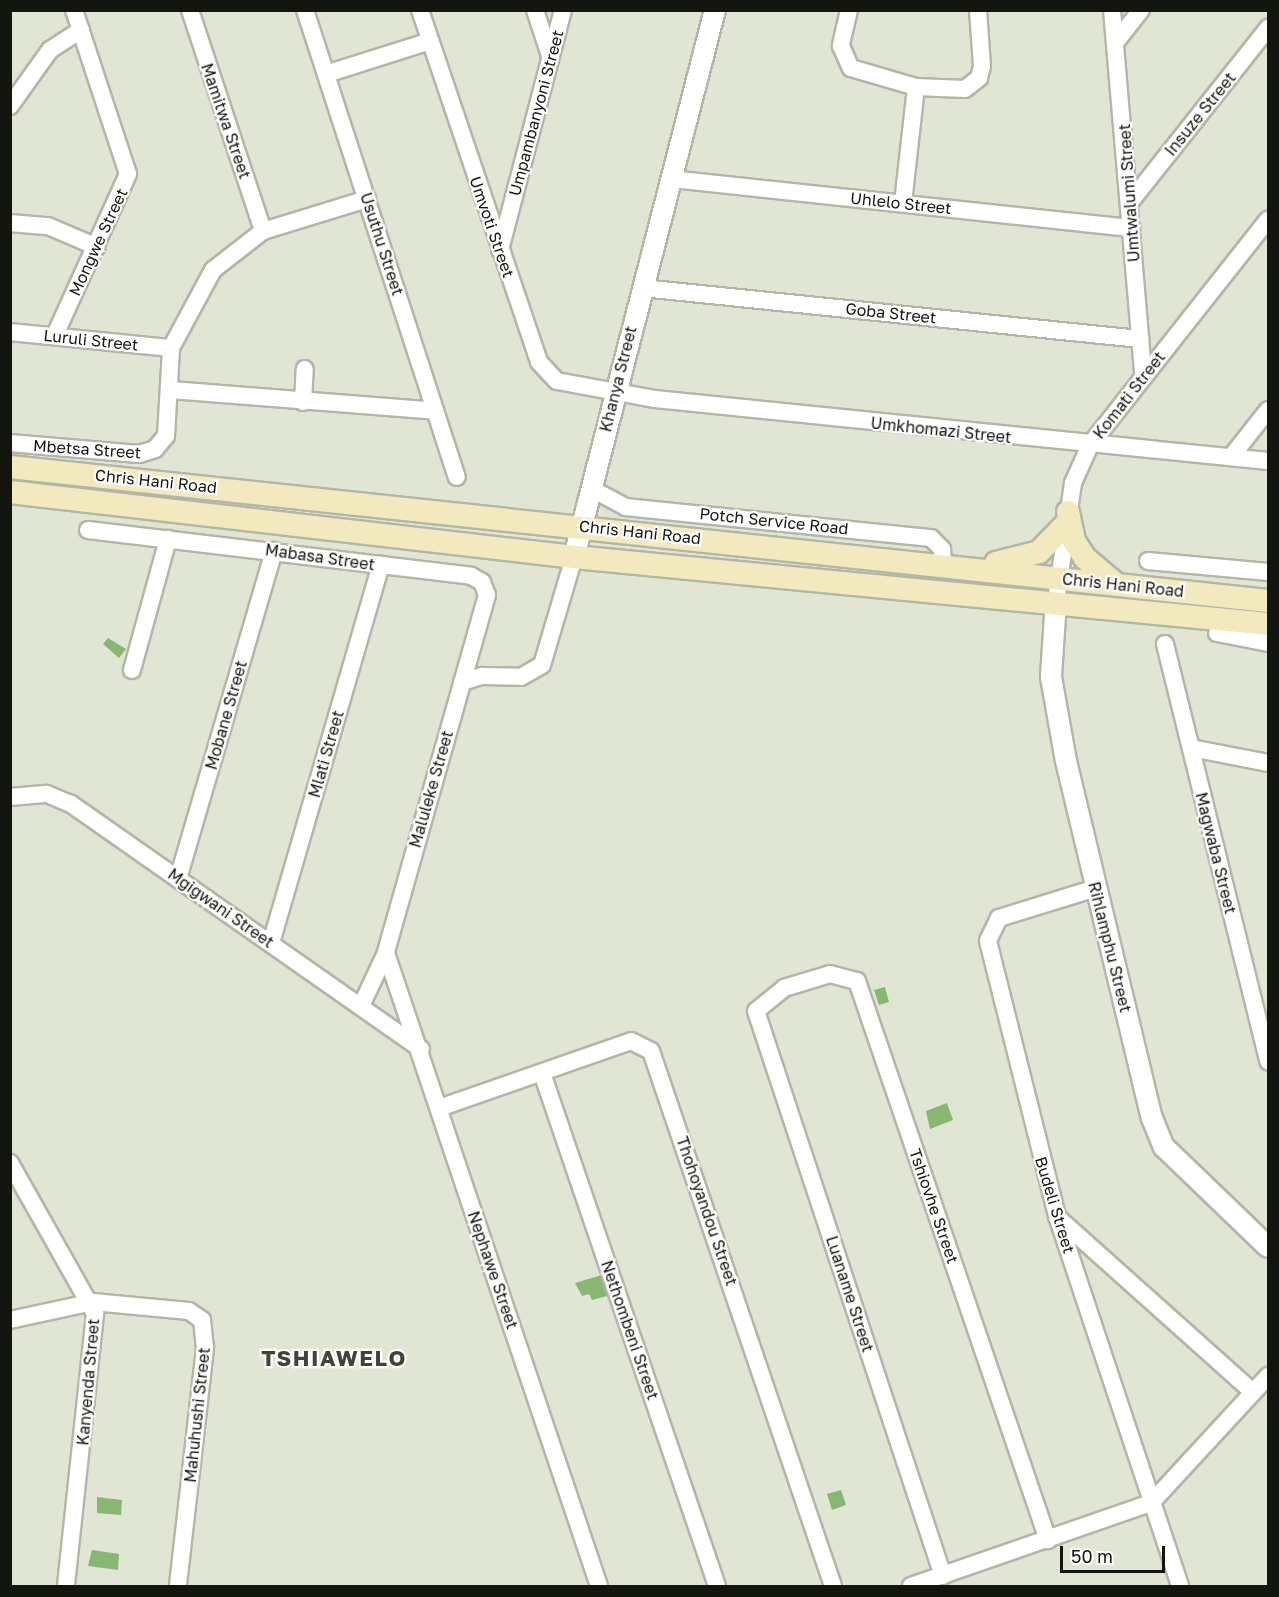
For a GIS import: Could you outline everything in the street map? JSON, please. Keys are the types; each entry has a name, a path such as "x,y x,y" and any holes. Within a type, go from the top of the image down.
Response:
{"main road":[{"name":"Chris Hani Road","path":"10,467 1269,600"},
{"name":"Chris Hani Road","path":"10,492 574,557 1056,601 1269,624"},
{"path":"952,567 1025,560 1066,519 1074,541 1085,558 1117,585"}],"street":[{"name":"Mongwe Street","path":"55,335 97,247 128,174 75,10"},
{"name":"Mamitwa Street","path":"190,10 263,231"},
{"name":"Usuthu Street","path":"305,10 458,477"},
{"name":"Umvoti Street","path":"420,10 500,250 544,369 566,385 615,393"},
{"path":"535,10 550,56"},
{"name":"Umpambanyoni Street","path":"500,250 563,10"},
{"name":"Khanya Street","path":"462,682 483,676 521,677 542,665 582,527 590,488 716,10"},
{"path":"849,10 841,46 846,62 862,74 916,87 965,89 979,78 982,66 978,10"},
{"name":"Umtwalumi Street","path":"1112,10 1131,201 1131,228 1143,375"},
{"path":"1115,43 1141,10"},
{"name":"Insuze Street","path":"1131,201 1269,28"},
{"path":"10,106 50,50 81,30"},
{"path":"326,74 430,41"},
{"path":"903,203 916,87"},
{"name":"Uhlelo Street","path":"671,179 1131,228"},
{"name":"Mbetsa Street","path":"10,443 148,454 166,436 171,390 171,348 213,270 263,231 368,198"},
{"name":"Komati Street","path":"1056,601 1072,483 1090,445 1143,375 1269,220"},
{"path":"10,223 48,226 97,247"},
{"name":"Goba Street","path":"642,288 1140,339"},
{"name":"Luruli Street","path":"10,332 171,348"},
{"path":"303,402 305,369"},
{"path":"171,390 435,411"},
{"name":"Umkhomazi Street","path":"615,393 1090,445 1269,461"},
{"path":"1231,457 1269,410"},
{"name":"Potch Service Road","path":"590,488 625,507 932,538 942,549 952,567"},
{"name":"Mabasa Street","path":"88,530 471,576"},
{"path":"132,670 168,539"},
{"name":"Mobane Street","path":"178,879 274,551"},
{"path":"1148,561 1269,572"},
{"name":"Mlati Street","path":"271,943 381,565"},
{"name":"Maluleke Street","path":"361,1006 386,953 486,595 482,582 471,576"},
{"name":"Rihlamphu Street","path":"1056,601 1051,677 1096,888 1158,1136 1186,1171 1269,1247"},
{"path":"1217,633 1269,643"},
{"name":"Magwaba Street","path":"1166,644 1269,1061"},
{"path":"1191,748 1269,763"},
{"name":"Mgigwani Street","path":"10,797 47,794 71,804 421,1049"},
{"name":"Budeli Street","path":"1096,888 999,918 989,932 1056,1216 1180,1587"},
{"name":"Nephawe Street","path":"386,953 421,1049 438,1108 599,1587"},
{"name":"Tshiovhe Street","path":"756,1011 776,991 830,974 857,981 1048,1540"},
{"name":"Luaname Street","path":"756,1011 943,1576"},
{"name":"Thohoyandou Street","path":"438,1108 631,1041 653,1056 833,1587"},
{"name":"Nethombeni Street","path":"542,1073 717,1587"},
{"name":"Kanyenda Street","path":"10,1163 93,1302 95,1329 66,1587"},
{"path":"1056,1216 1253,1392"},
{"path":"10,1320 93,1302"},
{"name":"Mahuhushi Street","path":"93,1302 189,1311 204,1326 178,1587"},
{"path":"911,1587 1151,1503 1269,1376"}],"building":[{"path":"108,638 126,649 119,658 103,644"},
{"path":"885,987 889,1002 879,1005 874,990"},
{"path":"947,1103 953,1120 930,1129 926,1111"},
{"path":"602,1275 611,1295 592,1300 589,1294 582,1296 575,1283"},
{"path":"841,1490 846,1505 832,1510 827,1494"},
{"path":"97,1497 122,1500 121,1515 97,1513"},
{"path":"92,1550 119,1554 118,1570 88,1566"}],"district":[{"name":"TSHIAWELO","path":"334,1358"}]}
